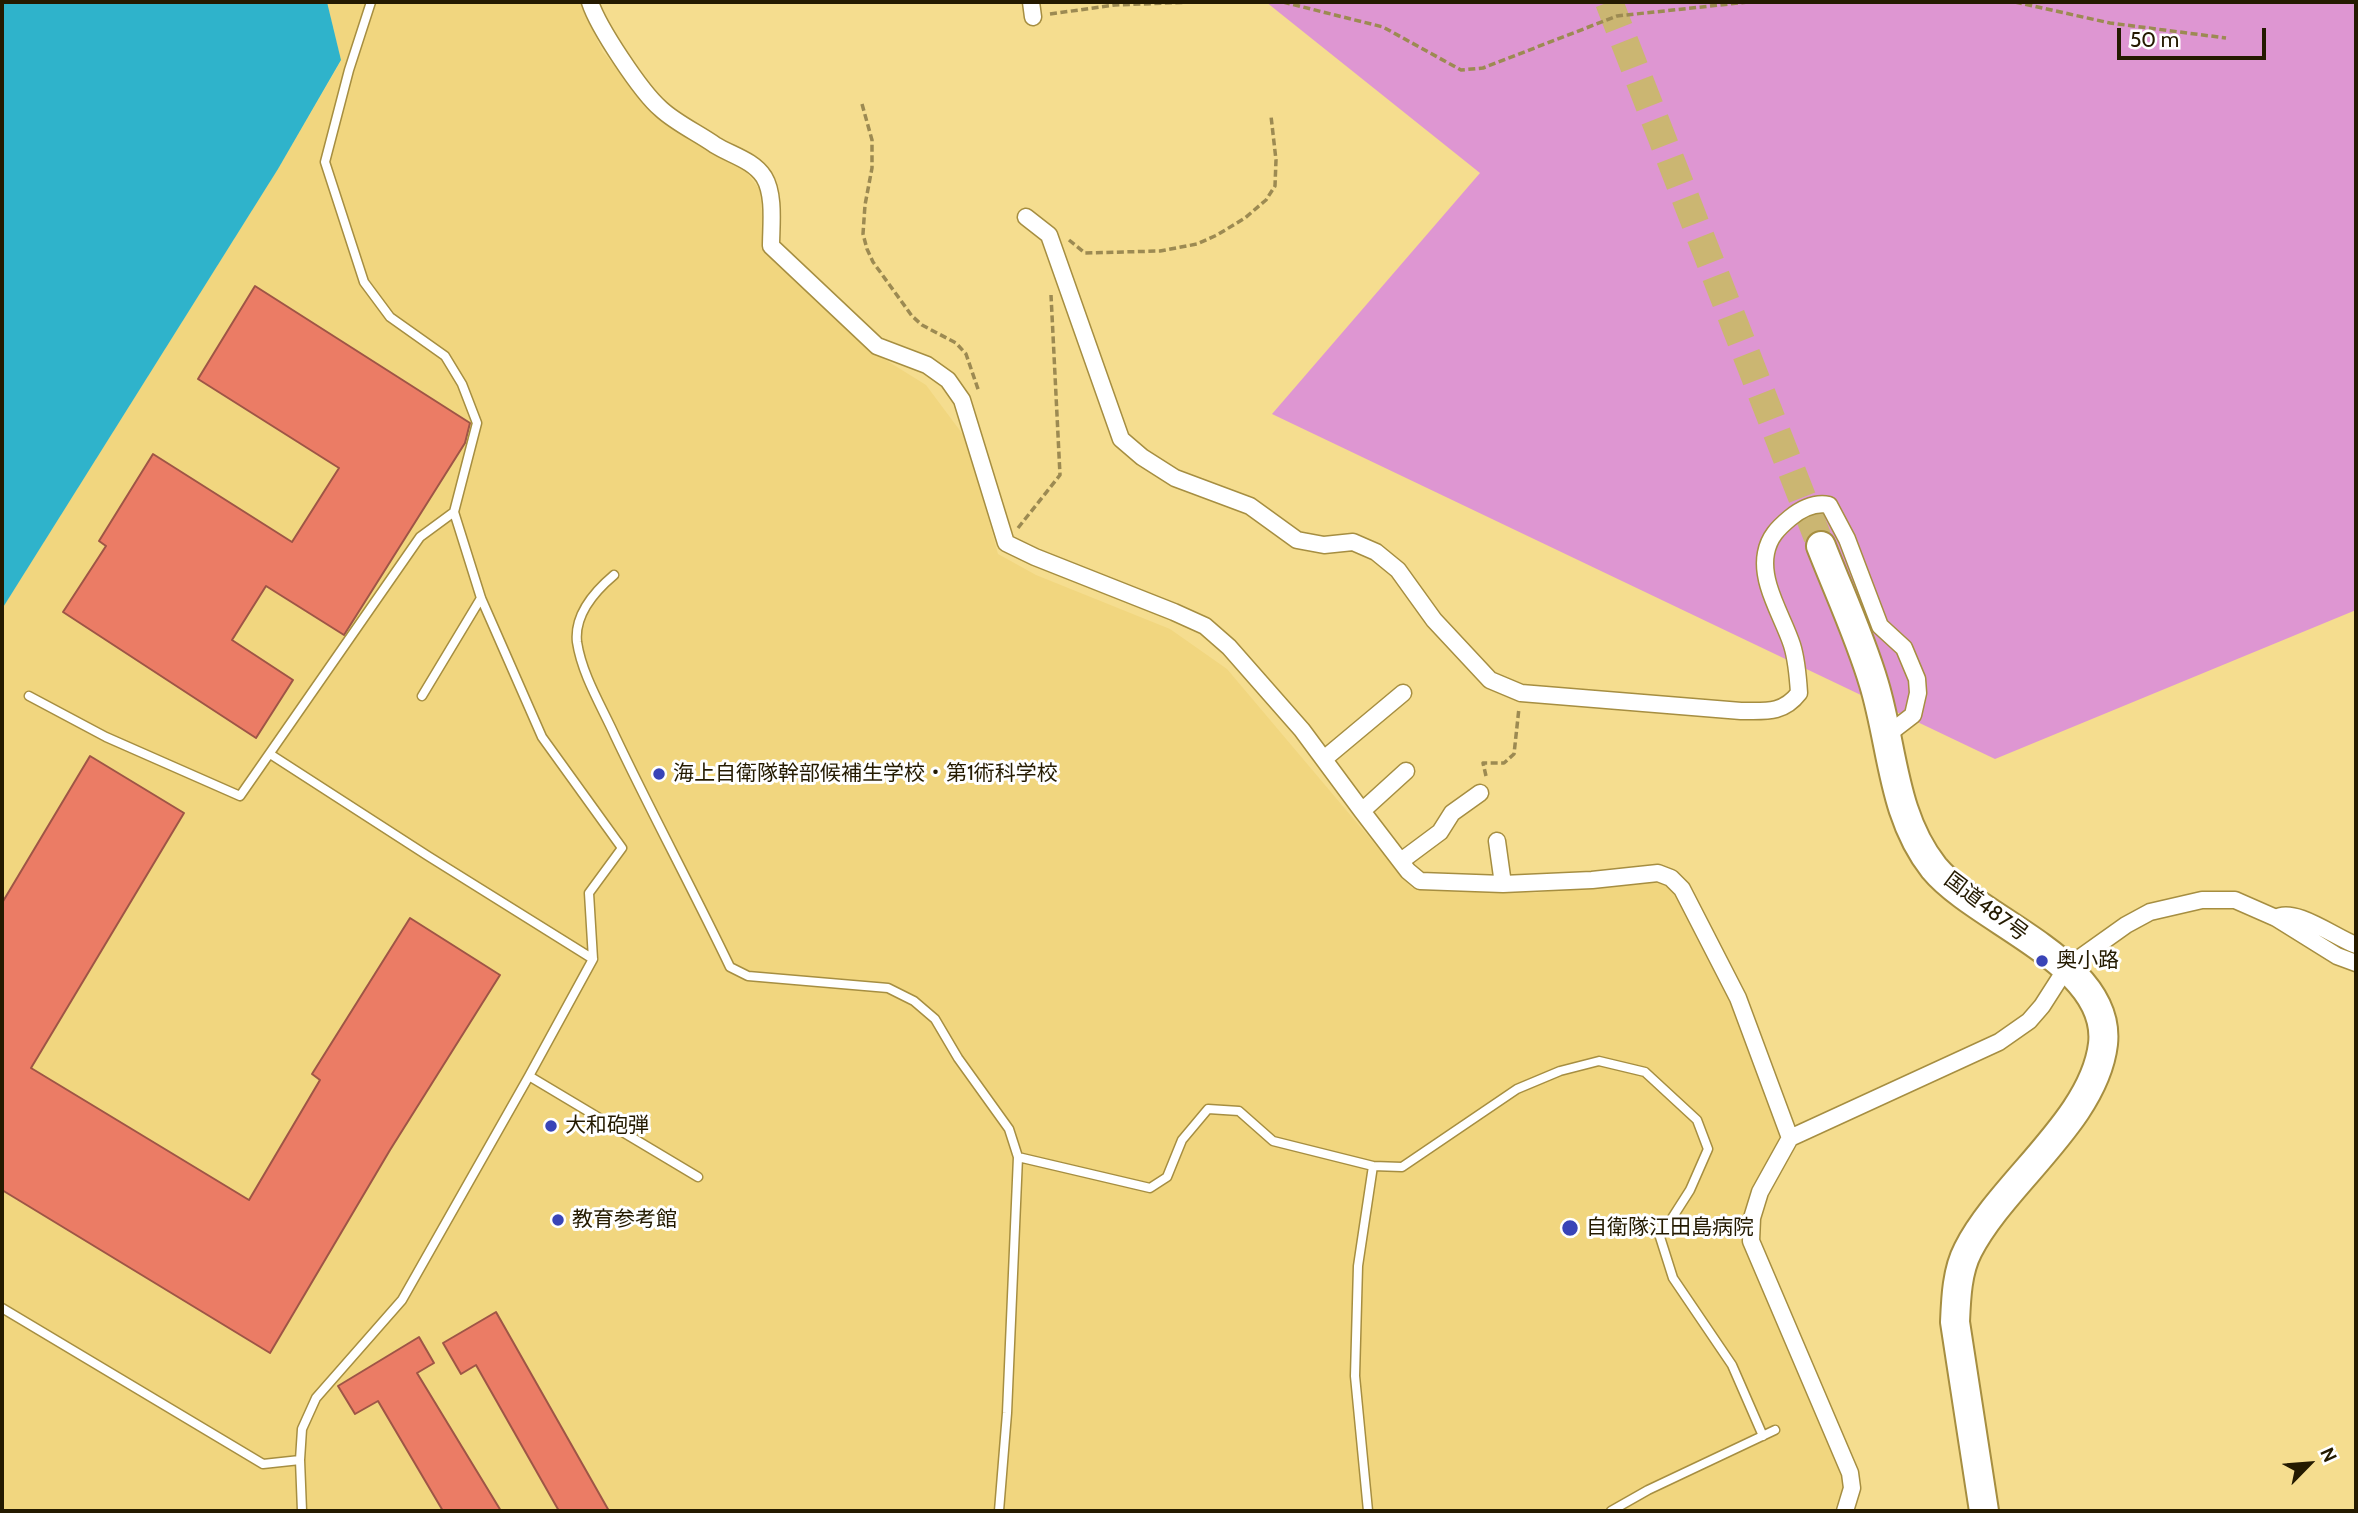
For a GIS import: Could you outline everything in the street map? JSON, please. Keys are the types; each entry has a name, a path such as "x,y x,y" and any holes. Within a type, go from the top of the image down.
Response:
{"highway":[{"name":"国道487号","path":"1821,546 1874,683 1900,803 1913,838 1935,869 1964,896 2067,967 2092,999 2101,1022 2103,1042 2090,1084 2072,1114 1980,1229 1966,1252 1956,1292 1955,1322 1984,1511"}],"street":[{"path":"590,2 595,16 631,71 661,109 750,163 764,177 769,192 771,246 877,346 927,365 948,380 962,400 1006,543 1205,626 1229,647 1302,730 1401,861 1420,881 1503,884 1592,880 1637,873 1658,873 1671,878 1682,889 1738,998 1790,1138"},
{"path":"1033,222 1049,235 1121,439 1142,457 1175,478 1250,506 1297,540 1324,545 1353,542 1376,552 1398,570 1434,620 1490,680 1521,693 1741,711 1773,710 1790,705 1799,693 1798,673 1792,646 1767,578 1766,553 1775,530 1796,513 1818,503 1829,505 1847,539 1880,626 1904,648 1917,680 1918,693 1913,715 1886,735"},
{"path":"1324,760 1403,692"},
{"path":"1362,811 1406,771"},
{"path":"1401,861 1440,832 1452,813 1480,793"},
{"path":"1497,841 1503,884"},
{"path":"1845,1511 1853,1488 1850,1474 1751,1241 1752,1218 1760,1192 1790,1138 1999,1042 2029,1021 2067,967 2126,925 2150,912 2202,900 2235,900 2276,918 2337,956 2356,964"},
{"path":"2276,918 2281,914 2298,916 2356,945"}],"lane":[{"path":"302,1511 302,1429 316,1398 402,1300 529,1076 593,958 589,893 621,848 542,737 481,598 454,512 477,422 462,384 445,356 390,317 364,282 325,162 349,70 371,2"},
{"path":"29,696 106,737 240,796 420,537 454,512"},
{"path":"614,575 597,590 582,612 577,640 585,672 651,813 730,967 748,976 888,988 914,1001 935,1019 958,1058 1009,1129 1018,1157 1007,1413 999,1511"},
{"path":"422,696 481,598"},
{"path":"270,754 593,958"},
{"path":"1018,1157 1150,1188 1167,1177 1182,1140 1208,1109 1239,1111 1273,1141 1373,1166 1402,1167 1517,1089 1560,1071 1599,1061 1645,1072 1697,1121 1708,1149 1690,1190 1660,1237 1673,1278 1732,1365 1763,1436"},
{"path":"529,1076 698,1177"},
{"path":"1368,1511 1356,1362 1358,1266 1373,1166"},
{"path":"2,1308 263,1464 300,1460"},
{"path":"1611,1511 1648,1490 1775,1430"}],"path":[{"path":"1032,9 1194,2"},
{"path":"1262,2 1283,2 1383,27 1461,70 1483,68 1617,16 1748,2"},
{"path":"2015,2 2110,23 2226,38"},
{"path":"862,104 872,140 873,167 865,205 863,234 867,249 873,262 912,317 922,326 956,342 966,354 979,392"},
{"path":"1033,222 1048,223 1085,253 1160,251 1197,244 1245,218 1266,200 1275,186 1276,160 1271,116"},
{"path":"1006,543 1060,475 1050,285 1060,308"},
{"path":"1480,793 1487,783 1483,763 1504,763 1514,754 1521,693"}],"shaded area":[{"name":"海上自衛隊幹部候補生学校・第1術科学校","path":"327,2 581,2 603,52 655,114 710,153 745,170 760,190 765,253 873,352 926,385 967,440 998,554 1036,575 1170,629 1227,669 1412,888 1535,893 1644,880 1658,882 1681,899 1733,1004 1783,1134 1748,1200 1744,1243 1846,1479 1834,1511 2,1511 2,609 278,169 341,61"},
{"path":"1266,2 2356,2 2356,610 1995,759 1272,414 1480,173"}],"water":[{"path":"2,2 327,2 341,60 278,169 2,609"}],"building":[{"path":"255,286 470,423 465,443 344,635 266,586 232,640 293,680 256,738 63,612 106,546 99,541 153,454 292,542 339,468 198,379"},
{"path":"90,756 184,813 31,1068 249,1200 320,1080 312,1074 410,918 500,975 390,1150 270,1353 2,1190 2,903"},
{"path":"496,1312 609,1511 559,1511 476,1365 461,1374 443,1343"},
{"path":"419,1337 434,1363 417,1373 501,1511 443,1511 378,1401 355,1414 338,1386"}],"tunnel":[{"path":"1609,2 1821,546"}],"place":[{"name":"海上自衛隊幹部候補生学校・第1術科学校","path":"659,774"},
{"name":"奥小路","path":"2042,961"},
{"name":"大和砲弾","path":"551,1126"},
{"name":"教育参考館","path":"558,1220"},
{"name":"自衛隊江田島病院","path":"1570,1228"}]}
